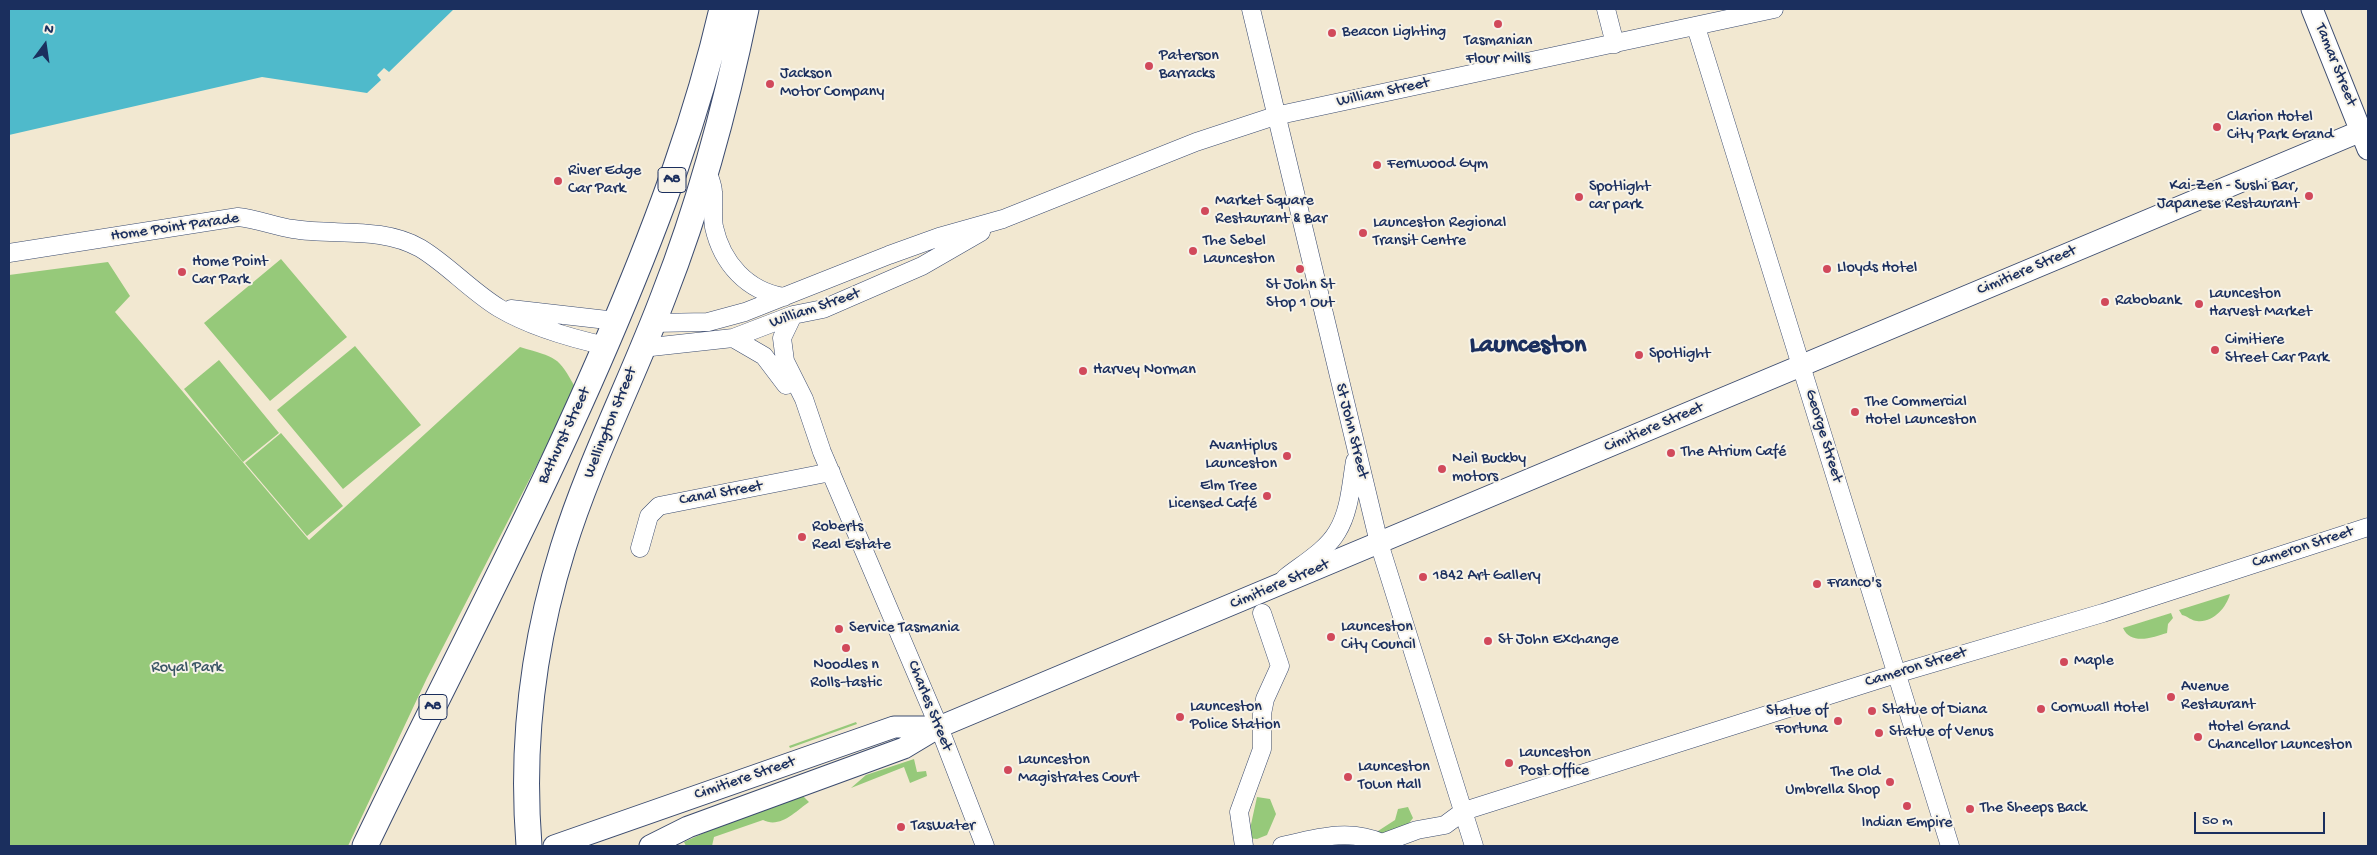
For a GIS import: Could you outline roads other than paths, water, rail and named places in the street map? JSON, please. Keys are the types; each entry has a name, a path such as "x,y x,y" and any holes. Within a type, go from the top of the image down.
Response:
{"highway":[{"name":"Bathurst Street","path":"365,846 543,484 637,274 678,166 704,82 722,9"},
{"name":"Wellington Street","path":"529,846 526,773 528,734 533,679 548,603 563,547 582,496 653,324 682,246 706,169 746,9"},
{"path":"616,321 653,324"},
{"path":"606,346 642,348"}],"main road":[{"name":"Tamar Street","path":"2312,9 2366,136"},
{"name":"Cimitiere Street","path":"650,846 688,826 904,748 939,727 1269,591 1802,366 2366,136"},
{"name":"Cimitiere Street","path":"554,846 894,727 939,727"}],"street":[{"name":"St John Street","path":"1251,9 1379,543 1474,846"},
{"path":"1606,9 1615,44"},
{"name":"William Street","path":"653,324 708,322 744,312 938,237 1003,219 1196,142 1276,116 1774,9"},
{"name":"George Street","path":"1696,27 1950,846"},
{"path":"706,169 713,191 714,226 726,257 749,285 759,291 784,297"},
{"name":"Home Point Parade","path":"9,253 238,217 252,218 292,229 356,232 402,241 420,248 498,308 543,328 606,346"},
{"name":"William Street","path":"642,348 733,338 793,315 823,309 907,273 1003,219"},
{"path":"498,308 616,321"},
{"name":"Charles Street","path":"793,315 782,338 782,352 804,399 831,472 939,727 985,846"},
{"name":"Charles Street","path":"733,338 758,350 774,366 813,427"},
{"path":"1269,591 1324,546 1337,532 1348,504 1357,452"},
{"name":"Canal Street","path":"640,548 649,516 659,506 831,472"},
{"name":"Cameron Street","path":"1282,846 1334,835 1366,836 1382,843 1417,830 1445,825 1464,811 1896,674 2103,613 2368,527"},
{"path":"1244,846 1239,812 1262,749 1262,714 1265,699 1280,666 1262,613"},
{"path":"1938,846 1942,831 1942,819"}],"water":[{"path":"9,9 454,9 389,72 384,68 377,75 381,80 367,93 262,77 9,135"}],"place":[{"name":"Tasmanian Flour Mills","path":"1498,24"},
{"name":"Beacon Lighting","path":"1332,33"},
{"name":"Paterson Barracks","path":"1149,66"},
{"name":"Jackson Motor Company","path":"770,84"},
{"name":"Clarion Hotel City Park Grand","path":"2217,127"},
{"name":"Fernwood Gym","path":"1377,165"},
{"name":"River Edge Car Park","path":"558,181"},
{"name":"Kai-Zen - Sushi Bar, Japanese Restaurant","path":"2309,196"},
{"name":"Spotlight car park","path":"1579,197"},
{"name":"Market Square Restaurant & Bar","path":"1205,211"},
{"name":"Launceston Regional Transit Centre","path":"1363,233"},
{"name":"The Sebel Launceston","path":"1193,251"},
{"name":"St John St Stop 1 Out","path":"1300,269"},
{"name":"Lloyds Hotel","path":"1827,269"},
{"name":"Home Point Car Park","path":"182,272"},
{"name":"Rabobank","path":"2105,302"},
{"name":"Launceston Harvest Market","path":"2199,304"},
{"name":"Cimitiere Street Car Park","path":"2215,350"},
{"name":"Spotlight","path":"1639,355"},
{"name":"Harvey Norman","path":"1083,371"},
{"name":"The Commercial Hotel Launceston","path":"1855,412"},
{"name":"The Atrium Café","path":"1671,453"},
{"name":"Avantiplus Launceston","path":"1287,456"},
{"name":"Neil Buckby motors","path":"1442,469"},
{"name":"Elm Tree Licensed Café","path":"1267,496"},
{"name":"Roberts Real Estate","path":"802,537"},
{"name":"1842 Art Gallery","path":"1423,577"},
{"name":"Franco's","path":"1817,584"},
{"name":"Service Tasmania","path":"839,629"},
{"name":"Launceston City Council","path":"1331,637"},
{"name":"St John Exchange","path":"1488,641"},
{"name":"Noodles n Rolls-tastic","path":"846,648"},
{"name":"Maple","path":"2064,662"},
{"name":"Avenue Restaurant","path":"2171,697"},
{"name":"Cornwall Hotel","path":"2041,709"},
{"name":"Statue of Diana","path":"1872,711"},
{"name":"Launceston Police Station","path":"1180,717"},
{"name":"Statue of Fortuna","path":"1838,721"},
{"name":"Statue of Venus","path":"1879,733"},
{"name":"Hotel Grand Chancellor Launceston","path":"2198,737"},
{"name":"Launceston Post Office","path":"1509,763"},
{"name":"Launceston Magistrates Court","path":"1008,770"},
{"name":"Launceston Town Hall","path":"1348,777"},
{"name":"The Old Umbrella Shop","path":"1890,782"},
{"name":"Indian Empire","path":"1907,806"},
{"name":"The Sheeps Back","path":"1970,809"},
{"name":"TasWater","path":"901,827"}],"district":[{"name":"Launceston","path":"1528,347"}],"park label":[{"name":"Royal Park","path":"187,669"}]}
